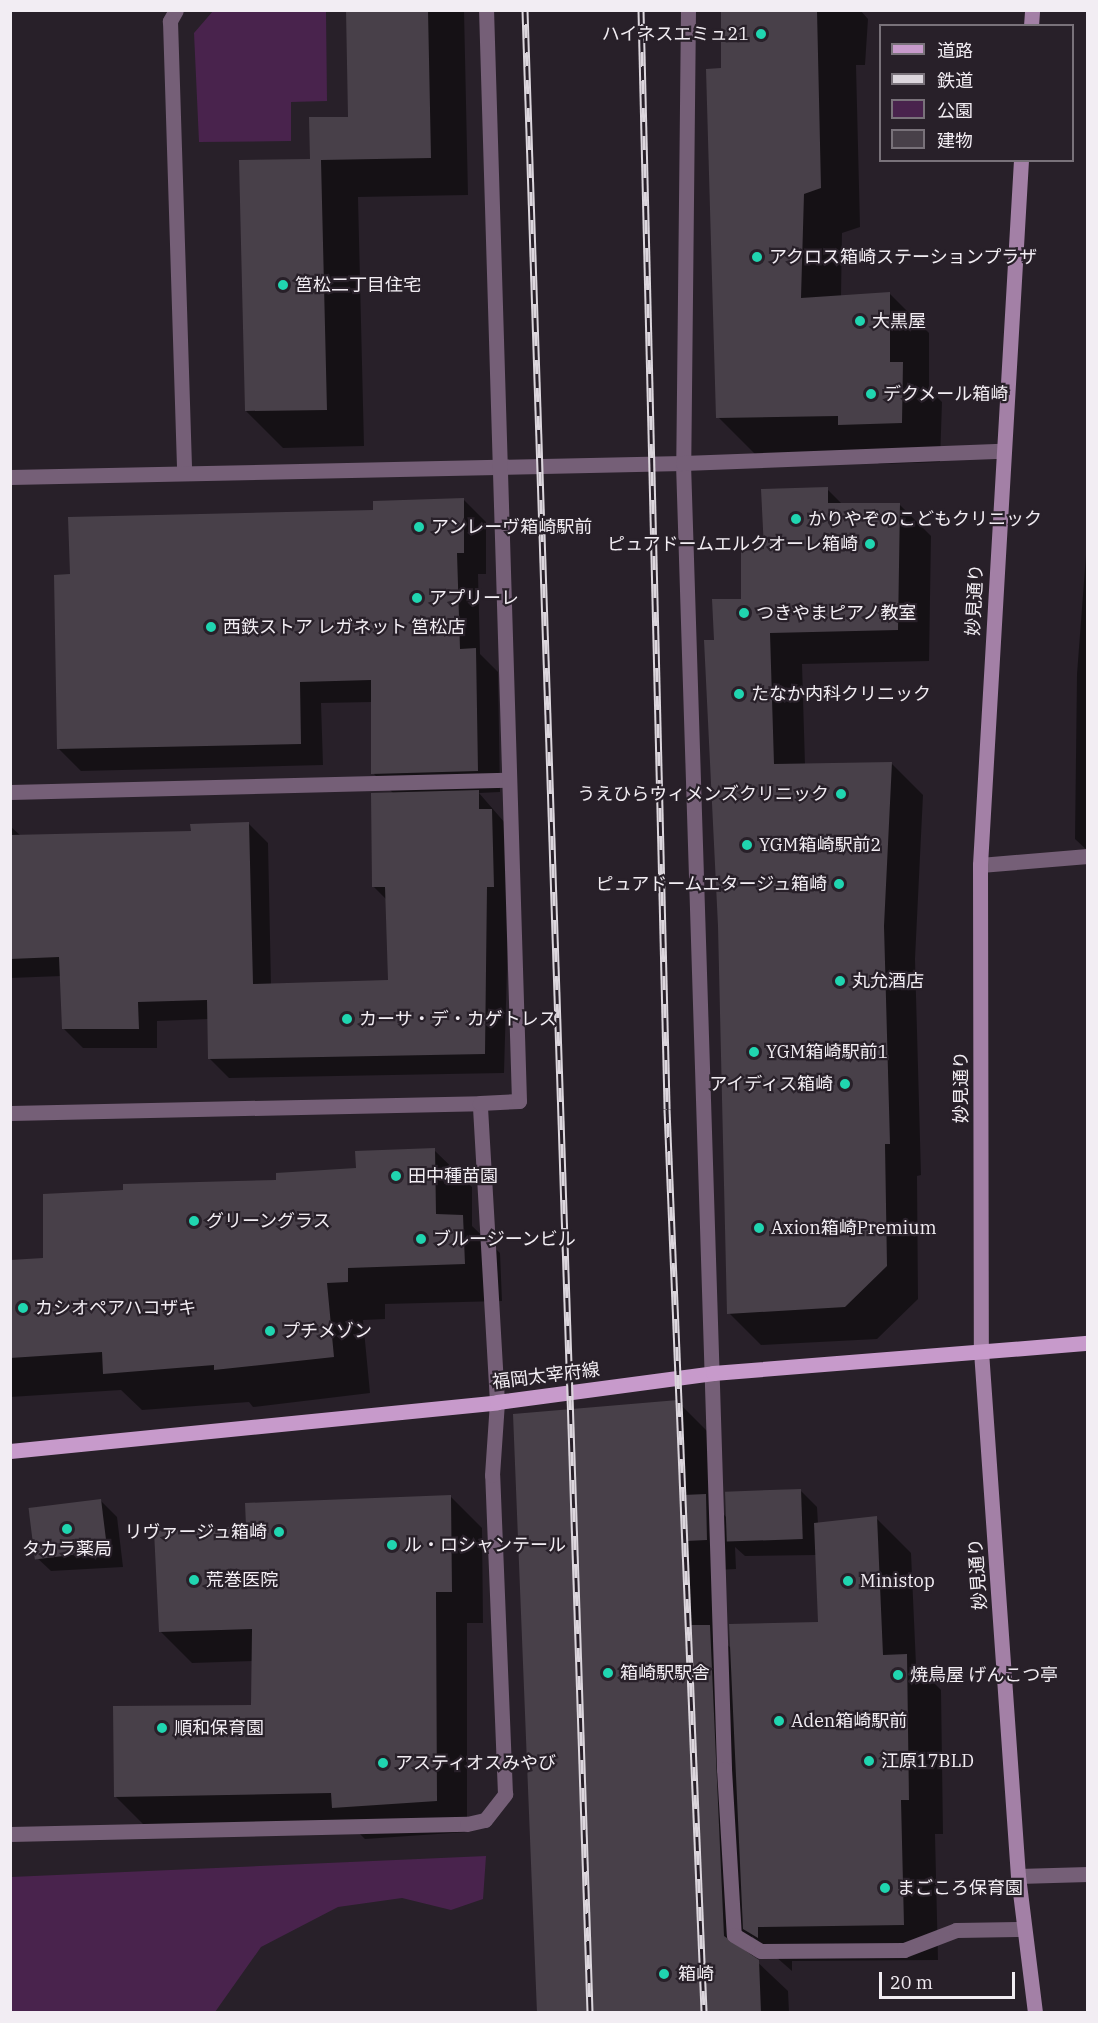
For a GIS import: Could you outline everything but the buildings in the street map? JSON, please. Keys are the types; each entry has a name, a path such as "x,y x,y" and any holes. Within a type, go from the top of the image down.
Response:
{"main road":[{"name":"妙見通り","path":"1022,162 1002,451 980,865 981,1351 1018,1876 1035,2013"},
{"name":"福岡太宰府線","path":"10,1451 497,1402 713,1373 1088,1343"}],"street":[{"path":"176,10 170,21 184,473"},
{"path":"10,1113 519,1101 507,780 502,466 486,10"},
{"path":"687,10 682,464 734,1935 761,1951 904,1950 956,1930 1023,1929"},
{"path":"10,477 682,464 1002,451"},
{"path":"10,792 507,780"},
{"path":"980,865 1088,856"},
{"path":"10,1834 485,1820 505,1794 492,1475 497,1402 480,1103"},
{"path":"1018,1876 1088,1874"}],"green space":[{"path":"213,11 326,11 327,101 291,102 291,141 199,142 194,33"},
{"path":"486,1856 483,1899 451,1910 402,1898 338,1907 261,1947 215,2012 11,2012 11,1877"}],"railway":[{"path":"525,10 590,2012"},
{"path":"641,10 667,1109 704,2012"}],"place":[{"name":"ハイネスエミュ21","path":"761,34"},
{"name":"アクロス箱崎ステーションプラザ","path":"757,257"},
{"name":"筥松二丁目住宅","path":"283,285"},
{"name":"大黒屋","path":"860,321"},
{"name":"デクメール箱崎","path":"871,394"},
{"name":"かりやぞのこどもクリニック","path":"796,519"},
{"name":"アンレーヴ箱崎駅前","path":"419,527"},
{"name":"ピュアドームエルクオーレ箱崎","path":"870,544"},
{"name":"アプリーレ","path":"417,598"},
{"name":"つきやまピアノ教室","path":"744,613"},
{"name":"西鉄ストア レガネット 筥松店","path":"211,627"},
{"name":"たなか内科クリニック","path":"739,694"},
{"name":"うえひらウィメンズクリニック","path":"841,794"},
{"name":"YGM箱崎駅前2","path":"747,845"},
{"name":"ピュアドームエタージュ箱崎","path":"839,884"},
{"name":"丸允酒店","path":"840,981"},
{"name":"カーサ・デ・カゲトレス","path":"347,1019"},
{"name":"YGM箱崎駅前1","path":"754,1052"},
{"name":"アイディス箱崎","path":"845,1084"},
{"name":"田中種苗園","path":"396,1176"},
{"name":"グリーングラス","path":"194,1221"},
{"name":"Axion箱崎Premium","path":"759,1228"},
{"name":"ブルージーンビル","path":"421,1239"},
{"name":"カシオペアハコザキ","path":"23,1308"},
{"name":"プチメゾン","path":"270,1331"},
{"name":"タカラ薬局","path":"67,1529"},
{"name":"リヴァージュ箱崎","path":"279,1532"},
{"name":"ル・ロシャンテール","path":"392,1545"},
{"name":"荒巻医院","path":"194,1580"},
{"name":"Ministop","path":"848,1581"},
{"name":"箱崎駅駅舎","path":"608,1673"},
{"name":"焼鳥屋 げんこつ亭","path":"898,1675"},
{"name":"Aden箱崎駅前","path":"779,1721"},
{"name":"順和保育園","path":"162,1728"},
{"name":"江原17BLD","path":"869,1761"},
{"name":"アスティオスみやび","path":"383,1763"},
{"name":"まごころ保育園","path":"885,1888"},
{"name":"箱崎","path":"664,1974"}]}
